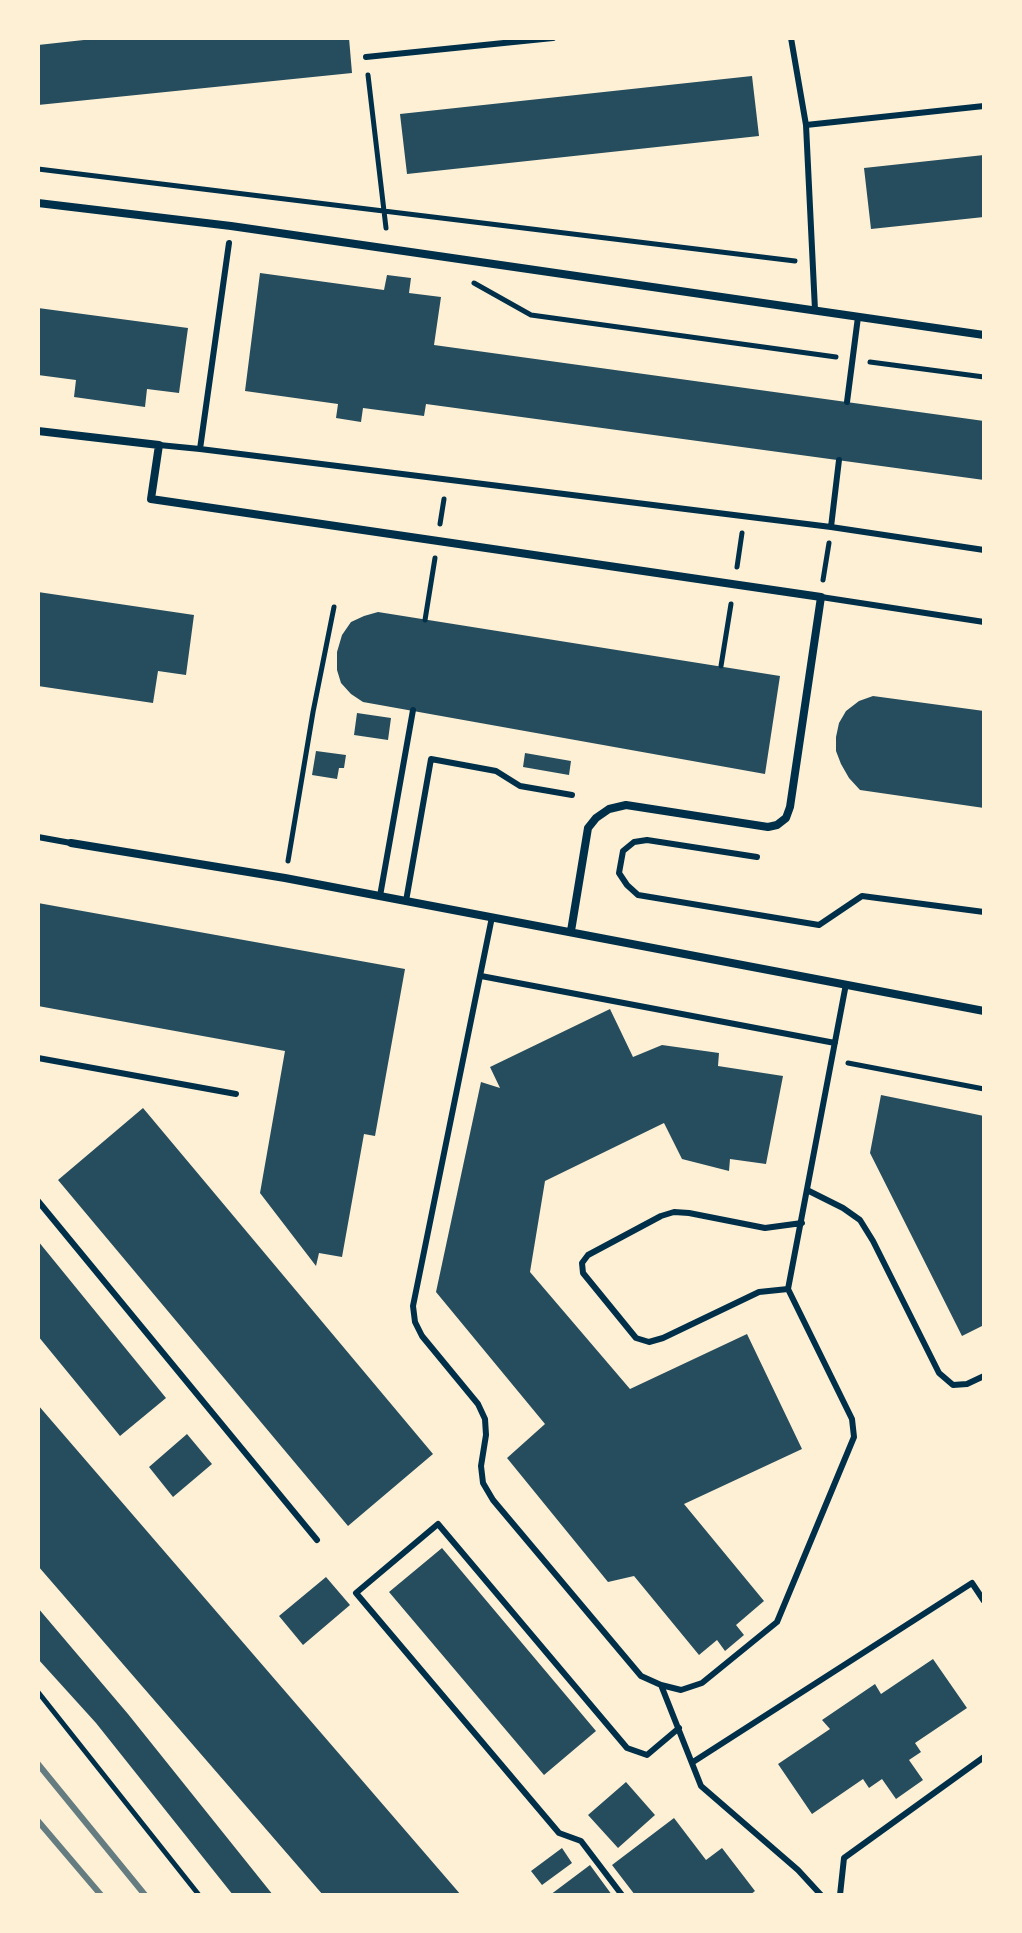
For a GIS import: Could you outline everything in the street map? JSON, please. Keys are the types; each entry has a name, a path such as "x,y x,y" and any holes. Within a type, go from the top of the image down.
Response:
{"street":[{"path":"38,203 231,226 984,335"},
{"path":"38,431 159,445 151,499 821,597 786,818 768,827 626,805 609,809 588,828 571,931"},
{"path":"71,843 285,878 984,1011"}],"lane":[{"path":"366,57 553,38"},
{"path":"791,38 806,125 815,310"},
{"path":"806,125 984,106"},
{"path":"200,449 229,243"},
{"path":"847,402 858,317"},
{"path":"159,445 831,527 984,550"},
{"path":"831,527 839,460"},
{"path":"821,597 984,622"},
{"path":"380,896 413,710"},
{"path":"406,901 431,759 496,771 520,786 572,795"},
{"path":"38,837 71,843"},
{"path":"757,857 647,840 634,842 623,851 619,873 638,895 819,925 862,896 984,912"},
{"path":"492,917 413,1306 415,1322 422,1336 478,1404 485,1419 481,1466 483,1483 493,1500 641,1676 681,1690 702,1683 777,1622 854,1437 852,1419 788,1289 846,984"},
{"path":"481,976 835,1043"},
{"path":"38,1058 236,1094"},
{"path":"807,1190 860,1220 939,1373 953,1385 967,1384 984,1376"},
{"path":"38,1201 317,1540"},
{"path":"788,1289 759,1292 649,1342 636,1338 583,1273 582,1263 588,1255 674,1212 765,1228 802,1223"},
{"path":"622,1895 581,1841 559,1833 356,1593 438,1524 627,1748 647,1755 679,1728"},
{"path":"693,1762 972,1583 984,1601"},
{"path":"661,1685 701,1786 798,1870 821,1895"},
{"path":"840,1895 844,1858 984,1757"}],"path":[{"path":"366,57 388,249"},
{"path":"38,169 811,263"},
{"path":"462,276 531,315 984,377"},
{"path":"431,498 444,500 438,537"},
{"path":"737,569 740,544"},
{"path":"425,620 436,551"},
{"path":"721,666 733,597"},
{"path":"285,878 334,607"},
{"path":"831,1060 984,1089"},
{"path":"38,1692 199,1895"}],"building":[{"path":"102,38 349,38 352,73 38,105 38,45"},
{"path":"752,76 759,136 407,174 400,114"},
{"path":"984,155 984,217 871,229 864,168"},
{"path":"260,273 384,290 387,275 411,278 409,293 441,297 434,345 984,421 984,480 426,404 424,416 363,408 361,422 336,418 338,404 245,391"},
{"path":"38,308 188,328 179,393 147,389 145,407 74,397 76,380 38,375"},
{"path":"38,592 194,615 186,675 158,671 153,703 38,686"},
{"path":"378,612 780,676 765,774 363,702 341,683 337,652 342,635 351,622"},
{"path":"873,696 984,711 984,808 860,790 841,764 836,751 836,737 846,711 859,701"},
{"path":"357,713 391,718 388,740 354,735"},
{"path":"316,751 346,755 344,768 339,768 337,779 312,775"},
{"path":"525,753 571,761 569,775 523,767"},
{"path":"38,903 405,969 375,1136 364,1134 342,1257 319,1253 316,1266 260,1193 285,1051 38,1006"},
{"path":"610,1009 633,1057 662,1045 719,1053 718,1066 783,1076 766,1164 730,1159 729,1171 682,1159 664,1123 545,1181 530,1272 630,1389 747,1334 802,1449 684,1504 764,1601 736,1625 744,1635 725,1651 717,1640 699,1655 634,1576 608,1582 507,1458 545,1424 436,1292 481,1082 500,1088 490,1067"},
{"path":"881,1095 984,1116 984,1325 962,1336 870,1153"},
{"path":"143,1108 433,1454 348,1526 58,1180"},
{"path":"38,1241 166,1398 120,1436 38,1336"},
{"path":"38,1405 461,1895 323,1895 38,1566"},
{"path":"187,1434 212,1464 173,1497 149,1467"},
{"path":"442,1548 596,1731 544,1775 389,1592"},
{"path":"326,1577 350,1605 303,1645 279,1616"},
{"path":"38,1608 128,1714 273,1895 233,1895 96,1723 38,1659"},
{"path":"933,1659 967,1708 915,1743 921,1752 909,1760 923,1780 896,1799 882,1779 869,1788 863,1779 812,1814 778,1764 830,1729 822,1720 875,1684 881,1694"},
{"path":"626,1782 655,1815 618,1848 588,1815"},
{"path":"674,1818 706,1860 722,1848 755,1891 750,1895 635,1895 612,1865"},
{"path":"562,1848 572,1863 542,1885 531,1871"},
{"path":"590,1865 612,1895 550,1895"}],"railway":[{"path":"38,1764 145,1895"},
{"path":"38,1821 101,1895"}]}
